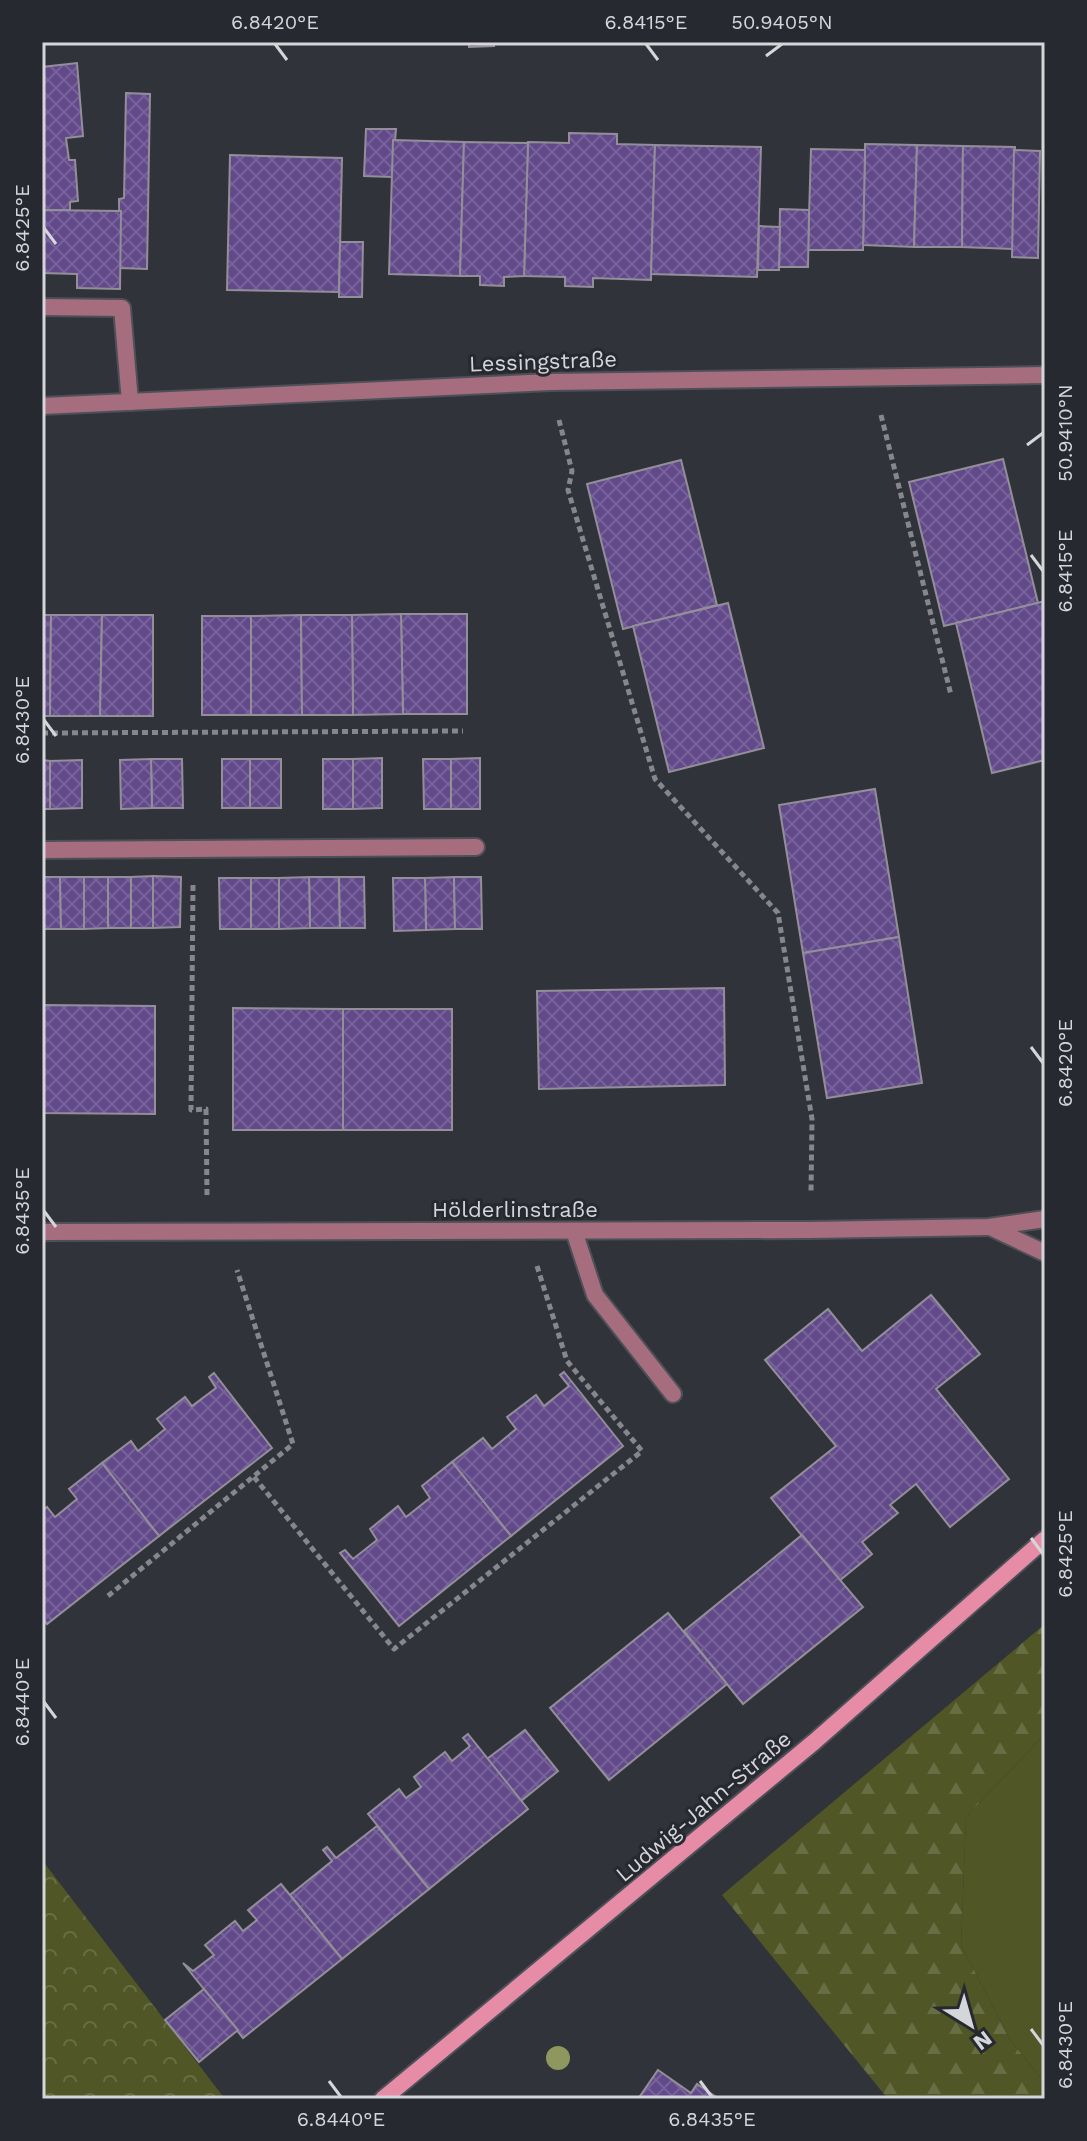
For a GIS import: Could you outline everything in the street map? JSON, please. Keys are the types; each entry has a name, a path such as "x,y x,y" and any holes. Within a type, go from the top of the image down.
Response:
{"street":[{"path":"42,307 122,308 130,402"},
{"name":"Lessingstraße","path":"42,406 550,382 871,375 1045,375"},
{"path":"42,850 476,847"},
{"name":"Hölderlinstraße","path":"42,1232 810,1230 989,1227 1045,1219"},
{"name":"Hölderlinstraße","path":"989,1227 1045,1253"},
{"path":"574,1231 595,1295 673,1394"},
{"name":"Ludwig-Jahn-Straße","path":"383,2099 814,1742 1045,1539"}],"path":[{"path":"871,375 951,695"},
{"path":"550,382 572,471 568,490 655,779 778,913 812,1119 810,1230"},
{"path":"42,733 463,731"},
{"path":"108,1596 293,1444 216,1231 206,1109 191,1110 193,849"},
{"path":"254,1477 394,1649 642,1451 567,1361 526,1231"}],"green space":[{"path":"1045,1624 1045,1734 966,1817 961,1945 1010,2040 1045,2083 1045,2099 888,2099 722,1895"},
{"path":"1045,1734 1045,2083 1010,2040 961,1945 966,1817"},
{"path":"42,1860 225,2099 42,2099"}],"building":[{"path":"469,42 493,42 494,46 469,47"},
{"path":"77,63 83,136 66,138 69,160 75,160 78,201 70,202 70,210 42,210 42,67"},
{"path":"126,93 150,94 147,269 120,268 119,199 124,198"},
{"path":"366,129 396,129 392,177 364,176"},
{"path":"569,133 617,134 617,144 655,145 651,280 593,278 593,287 565,286 565,277 524,276 528,142 569,143"},
{"path":"393,140 464,142 460,276 389,274"},
{"path":"464,142 528,143 524,276 504,277 504,286 480,285 480,276 460,276"},
{"path":"865,144 917,145 914,247 863,245"},
{"path":"655,145 761,147 757,277 651,274"},
{"path":"917,145 963,146 962,247 914,247"},
{"path":"963,146 1015,147 1013,249 962,247"},
{"path":"811,149 865,150 863,250 808,250"},
{"path":"1014,150 1040,151 1038,258 1012,257"},
{"path":"230,155 342,158 339,292 227,290"},
{"path":"780,209 809,210 808,267 779,267"},
{"path":"42,210 121,211 120,289 77,288 77,274 42,273"},
{"path":"759,226 780,227 779,270 758,270"},
{"path":"340,242 363,242 362,297 339,297"},
{"path":"1003,459 1038,603 944,626 909,482"},
{"path":"681,460 717,605 623,629 587,484"},
{"path":"1045,601 1045,760 992,773 956,623"},
{"path":"728,603 764,748 669,772 633,626"},
{"path":"401,614 467,614 467,714 403,714"},
{"path":"401,614 403,714 353,715 352,615"},
{"path":"42,615 51,615 50,716 42,716"},
{"path":"51,615 102,615 100,716 50,716"},
{"path":"102,615 153,615 153,716 100,716"},
{"path":"301,615 302,715 251,715 251,616"},
{"path":"301,615 352,615 353,715 302,715"},
{"path":"202,616 251,616 251,715 202,715"},
{"path":"382,758 382,808 353,809 353,759"},
{"path":"480,758 480,809 451,809 451,759"},
{"path":"151,759 182,759 183,808 152,808"},
{"path":"151,759 152,808 121,809 120,760"},
{"path":"222,759 250,759 250,808 222,808"},
{"path":"250,759 281,759 281,808 250,808"},
{"path":"323,759 353,759 353,809 323,809"},
{"path":"423,759 451,759 451,809 424,809"},
{"path":"42,760 50,761 50,809 42,809"},
{"path":"82,760 82,808 50,809 50,761"},
{"path":"875,789 899,937 803,953 779,805"},
{"path":"153,876 153,928 131,928 131,877"},
{"path":"153,876 181,877 180,927 153,928"},
{"path":"42,877 60,877 61,929 42,929"},
{"path":"60,877 84,877 84,929 61,929"},
{"path":"84,877 108,877 108,928 84,929"},
{"path":"108,877 131,877 131,928 108,928"},
{"path":"309,877 339,877 340,928 310,928"},
{"path":"309,877 310,928 279,929 279,878"},
{"path":"339,877 364,877 365,928 340,928"},
{"path":"454,877 455,929 426,930 425,878"},
{"path":"454,877 481,877 482,929 455,929"},
{"path":"219,878 251,878 251,929 220,929"},
{"path":"251,878 279,878 279,929 251,929"},
{"path":"393,878 425,878 426,930 394,931"},
{"path":"899,937 922,1083 827,1098 803,953"},
{"path":"724,988 725,1085 539,1089 537,991"},
{"path":"42,1005 155,1006 155,1114 42,1113"},
{"path":"233,1008 343,1009 343,1130 233,1130"},
{"path":"343,1009 452,1009 452,1130 343,1130"},
{"path":"931,1295 980,1354 936,1389 1009,1479 950,1527 916,1484 890,1505 898,1513 862,1542 872,1554 839,1581 771,1498 836,1446 765,1360 828,1309 862,1351"},
{"path":"564,1372 623,1446 511,1536 452,1462 483,1438 492,1449 516,1429 507,1417 536,1395 544,1406 569,1386 560,1375"},
{"path":"214,1373 272,1448 159,1536 102,1463 131,1441 138,1451 165,1429 157,1419 185,1397 192,1406 216,1388 209,1377"},
{"path":"452,1462 511,1536 399,1626 340,1553 345,1550 353,1559 377,1540 370,1529 398,1506 406,1517 430,1498 422,1486"},
{"path":"102,1463 159,1536 47,1624 42,1618 42,1511 47,1507 55,1517 77,1499 69,1489"},
{"path":"802,1535 863,1607 743,1704 684,1631"},
{"path":"668,1613 727,1684 609,1780 550,1708"},
{"path":"525,1730 558,1771 521,1801 487,1759"},
{"path":"468,1734 528,1809 429,1889 368,1814 399,1789 406,1798 421,1787 414,1777 445,1752 452,1761 470,1746 463,1738"},
{"path":"377,1826 429,1889 342,1959 290,1895 332,1861 323,1850 327,1847 336,1858"},
{"path":"281,1884 342,1959 243,2038 183,1963 193,1971 214,1955 205,1945 235,1921 243,1931 257,1920 248,1910"},
{"path":"204,1989 238,2030 199,2062 165,2020"},
{"path":"658,2070 691,2093 697,2084 719,2099 638,2099"}]}
